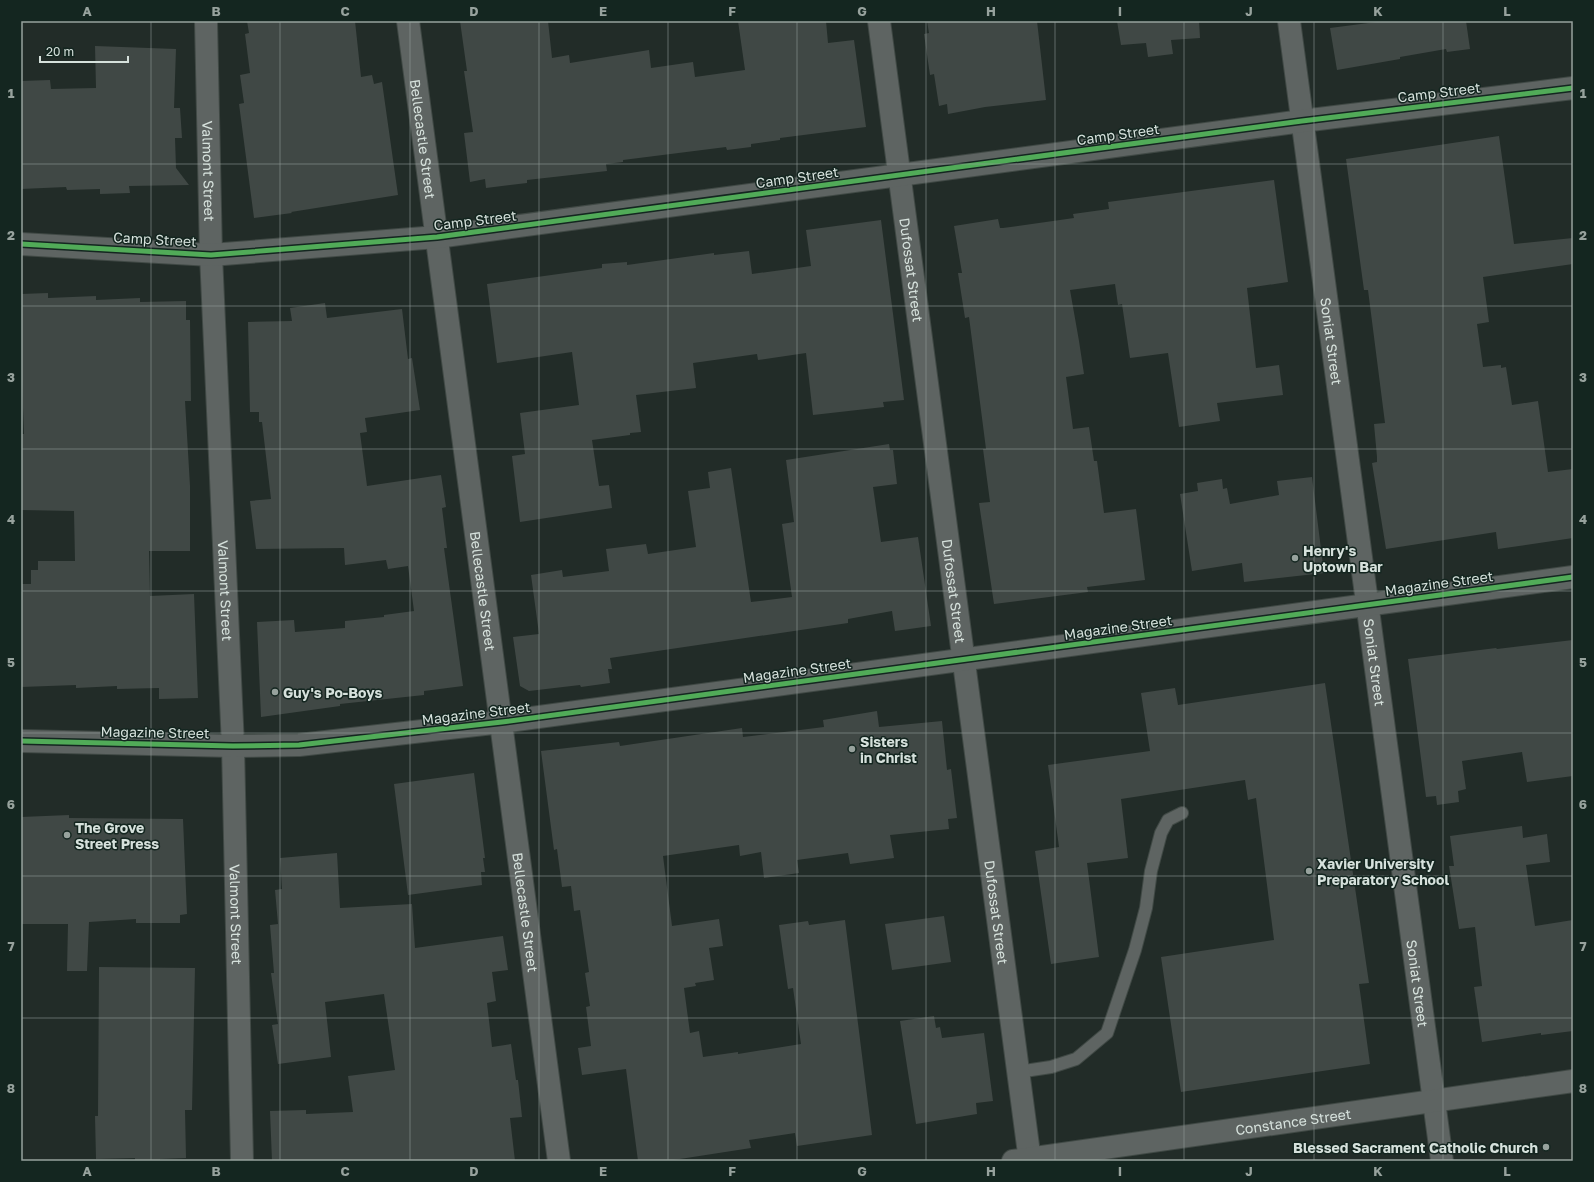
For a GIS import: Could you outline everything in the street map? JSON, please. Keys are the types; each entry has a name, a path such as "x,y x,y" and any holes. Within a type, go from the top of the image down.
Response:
{"street":[{"name":"Valmont Street","path":"206,21 211,255 233,746 242,1161"},
{"name":"Bellecastle Street","path":"408,21 559,1161"},
{"name":"Dufossat Street","path":"879,21 1018,1072 1024,1160"},
{"name":"Soniat Street","path":"1288,21 1442,1161"},
{"name":"Camp Street","path":"21,244 211,255 437,237 1302,121 1573,88"},
{"name":"Magazine Street","path":"21,741 233,746 299,745 502,722 1573,577"},
{"name":"Constance Street","path":"1024,1160 1573,1081"}],"lane":[{"path":"1018,1072 1051,1067 1076,1059 1107,1033 1135,950 1146,908 1151,870 1161,833 1168,820 1182,813"}],"building":[{"path":"247,21 355,21 361,77 372,75 374,84 382,82 398,195 254,218 239,104 244,103 240,75 250,73 245,34 249,33"},
{"path":"460,21 548,21 552,58 569,55 570,63 649,50 651,68 693,62 695,77 745,70 738,21 826,21 828,43 854,40 866,127 780,138 780,140 751,144 751,147 727,150 726,147 623,160 623,162 606,164 607,171 527,180 527,183 486,188 485,179 470,182 464,133 473,132 464,71 467,71"},
{"path":"927,21 1037,21 1046,100 985,107 948,114 947,104 939,106 934,74 930,75 924,34 929,33"},
{"path":"1117,21 1199,21 1200,38 1171,40 1173,54 1148,57 1146,43 1121,45"},
{"path":"1384,21 1466,21 1470,49 1447,52 1446,49 1337,70 1330,28"},
{"path":"95,46 176,49 174,108 180,108 182,138 175,138 176,168 189,185 129,186 130,193 100,194 100,189 67,190 66,187 21,189 21,81 50,80 51,89 96,88"},
{"path":"1499,136 1514,244 1573,238 1573,264 1483,277 1489,322 1477,324 1483,367 1501,365 1501,368 1506,367 1512,405 1538,401 1548,472 1573,469 1573,538 1498,549 1496,532 1386,549 1372,463 1377,462 1374,424 1385,423 1368,290 1364,290 1346,159"},
{"path":"1274,180 1288,282 1247,288 1256,368 1279,365 1283,395 1217,403 1220,421 1179,427 1168,353 1130,358 1122,304 1118,305 1115,284 1070,290 1084,374 1066,377 1073,429 1089,427 1094,461 1097,461 1104,513 1136,509 1145,580 1087,587 1088,592 994,604 979,503 990,502 983,449 986,449 969,317 965,318 958,273 962,273 954,226 998,219 1000,228 1003,228 1074,218 1073,214 1109,209 1108,202"},
{"path":"881,220 904,400 883,402 884,407 813,415 806,353 758,360 757,354 693,363 696,388 636,395 641,432 592,440 599,486 609,485 612,508 520,522 512,456 525,454 520,413 579,405 572,352 497,363 487,284 602,268 602,264 627,262 627,265 714,253 714,255 749,251 752,274 811,266 806,230"},
{"path":"48,293 48,298 96,296 96,300 140,298 140,302 186,301 186,320 190,320 191,401 185,401 190,486 190,551 149,551 150,596 194,594 198,698 159,699 159,688 117,689 117,686 76,688 76,685 21,687 21,584 31,584 31,570 38,570 38,561 75,561 74,511 21,510 21,434 24,434 21,356 21,294"},
{"path":"325,303 327,318 402,309 408,359 412,358 420,410 365,418 367,432 360,433 367,486 441,475 446,507 442,508 447,548 444,548 463,686 424,691 424,695 340,704 340,706 261,717 257,622 294,620 295,632 345,628 345,621 384,617 384,615 414,611 408,566 388,569 386,560 345,565 344,548 256,549 250,501 271,499 262,422 259,422 259,412 250,412 248,322 292,321 290,308"},
{"path":"889,444 890,450 893,450 897,484 873,487 881,542 918,537 931,626 895,631 892,611 848,619 848,623 610,658 612,669 608,669 610,683 529,691 520,686 513,637 539,634 531,575 562,570 563,577 609,571 606,549 646,544 648,554 696,547 688,491 710,488 708,472 731,468 751,602 792,597 782,524 794,522 786,460"},
{"path":"1312,477 1324,573 1244,582 1242,563 1192,571 1180,494 1198,491 1197,483 1222,479 1223,489 1227,488 1230,504 1279,495 1277,481"},
{"path":"1573,640 1573,776 1527,782 1522,752 1462,761 1466,789 1458,791 1459,802 1437,805 1436,796 1426,797 1408,659"},
{"name":"Xavier University Preparatory School","path":"1325,683 1369,983 1359,984 1370,1064 1181,1092 1161,957 1274,940 1256,798 1248,800 1245,780 1121,799 1128,858 1087,863 1099,957 1051,964 1035,851 1059,847 1048,765 1150,751 1141,693 1175,688 1178,705"},
{"path":"877,711 879,727 942,721 947,770 951,769 957,818 948,819 949,829 890,835 894,858 850,864 848,853 797,860 799,873 764,878 761,852 740,856 739,845 663,856 672,926 719,919 723,946 709,948 714,980 695,983 696,986 684,988 690,1033 699,1031 703,1057 738,1052 738,1054 801,1044 793,988 788,989 779,925 808,921 809,925 845,920 872,1135 797,1146 795,1133 749,1140 751,1148 667,1161 638,1161 626,1069 582,1075 578,1048 591,1046 586,1007 590,1006 585,973 589,972 580,910 574,911 571,886 562,887 557,849 554,850 541,751 619,742 620,746 742,728 743,737 824,727 823,720"},
{"path":"474,773 485,858 483,858 485,872 481,872 482,885 408,895 394,784"},
{"path":"69,815 69,818 183,819 187,914 180,915 180,923 136,923 136,919 89,922 87,971 67,971 68,924 21,924 21,817"},
{"path":"1522,826 1523,838 1547,834 1550,862 1526,865 1535,926 1573,920 1573,1031 1541,1035 1541,1033 1482,1042 1474,987 1482,986 1475,927 1459,929 1449,866 1454,866 1450,836"},
{"path":"337,853 340,908 412,904 415,948 503,936 508,970 492,972 496,1001 487,1003 492,1047 511,1044 516,1080 518,1080 522,1117 510,1118 515,1161 272,1161 270,1111 306,1110 306,1114 353,1112 348,1076 395,1070 384,994 325,1002 331,1057 278,1064 272,1025 278,1024 271,973 274,973 270,925 278,924 275,890 282,889 280,858"},
{"path":"944,916 951,962 892,970 885,924"},
{"path":"99,967 195,968 192,1110 185,1110 186,1158 160,1159 160,1161 135,1161 135,1158 96,1159 95,1116 98,1116"},
{"path":"934,1016 936,1028 940,1027 942,1038 984,1033 993,1101 976,1103 977,1114 916,1124 900,1021"}],"cycle path":[{"path":"21,244 211,255 437,237 1302,121 1573,88"},
{"path":"21,741 233,746 299,745 502,722 1573,577"}],"place":[{"name":"Henry's Uptown Bar","path":"1295,558"},
{"name":"Guy's Po-Boys","path":"275,692"},
{"name":"Sisters in Christ","path":"852,749"},
{"name":"The Grove Street Press","path":"67,835"},
{"name":"Xavier University Preparatory School","path":"1309,871"},
{"name":"Blessed Sacrament Catholic Church","path":"1546,1147"}]}
